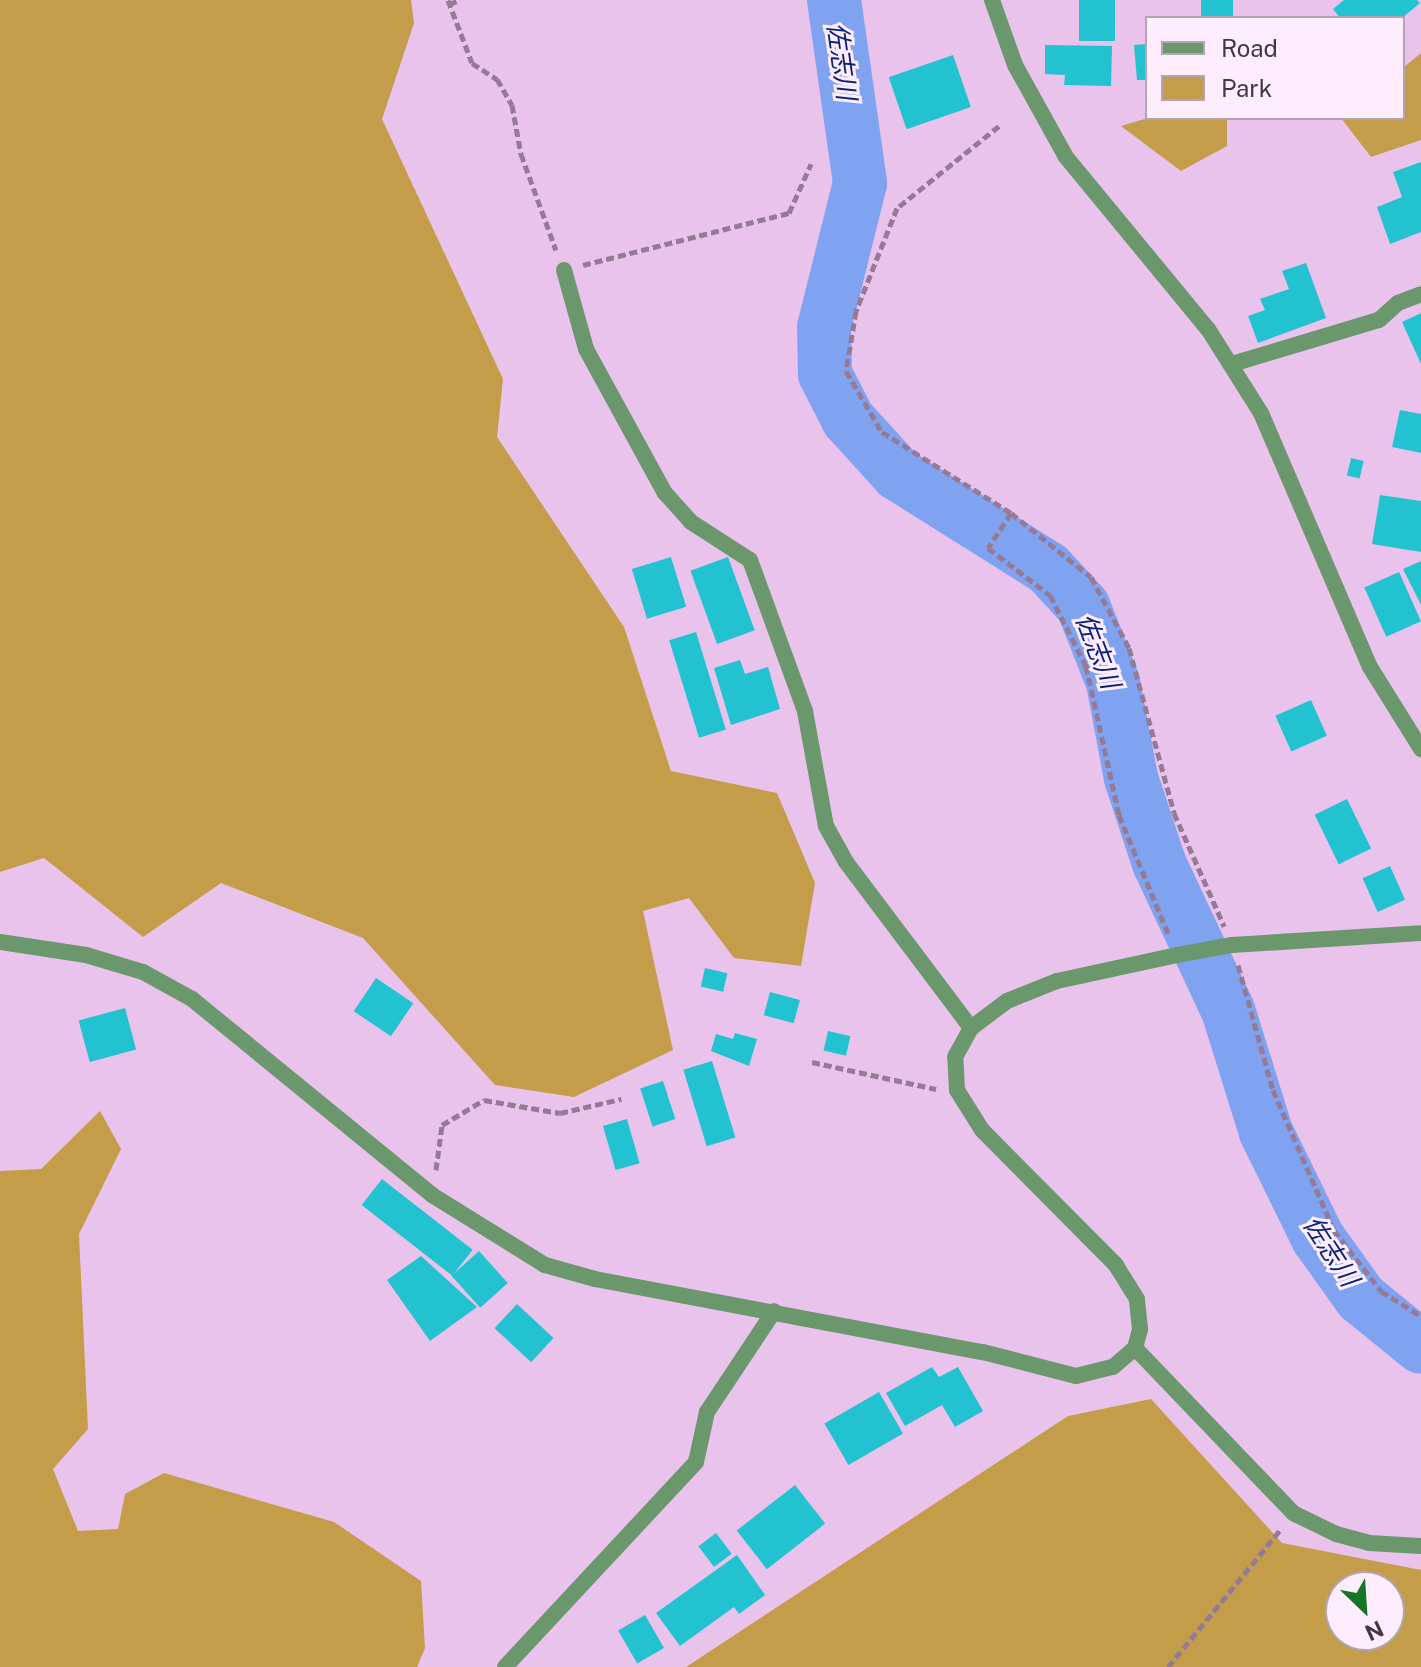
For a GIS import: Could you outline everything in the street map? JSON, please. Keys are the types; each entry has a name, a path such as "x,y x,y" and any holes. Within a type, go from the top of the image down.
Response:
{"street":[{"path":"992,0 1015,65 1066,157 1232,364 1261,413 1370,667 1421,749"},
{"path":"564,270 586,349 665,493 691,522 750,560 805,711 826,826 846,862 971,1028"},
{"path":"1232,364 1379,320 1398,303 1421,294"},
{"path":"0,942 86,955 143,972 192,999 432,1195 545,1265 983,1352 1076,1376 1113,1367 1135,1348 1140,1329 1137,1299 1116,1265 982,1130 957,1090 955,1057 971,1028 1007,1001 1057,981 1177,955 1232,945 1421,933"},
{"path":"505,1667 696,1462 707,1412 774,1311"},
{"path":"1135,1348 1293,1513 1347,1537 1421,1546"}],"path":[{"path":"460,0 449,2 472,63 497,79 512,105 521,154 564,270 789,213 811,164"},
{"path":"999,126 897,208 856,311 846,371 882,432 1011,513 1091,577 1129,648 1174,813 1232,945 1273,1090 1334,1230 1381,1291 1421,1316"},
{"path":"1011,513 988,548 1050,595 1086,666 1119,815 1177,955"},
{"path":"812,1062 957,1090"},
{"path":"432,1195 442,1125 484,1100 560,1113 621,1099"},
{"path":"1168,1667 1293,1513"}],"green space":[{"path":"0,0 411,0 414,23 382,119 503,379 497,437 624,627 671,771 777,793 815,883 801,966 734,958 689,898 643,911 673,1050 574,1097 495,1085 363,938 221,883 143,937 44,858 0,872"},
{"path":"1421,53 1421,140 1371,157 1343,120 1405,120 1405,66"},
{"path":"1145,119 1227,120 1227,146 1181,171 1121,126"},
{"path":"100,1111 121,1149 79,1234 88,1429 53,1469 78,1531 118,1529 125,1494 164,1473 334,1522 421,1581 425,1648 417,1667 0,1667 0,1171 41,1169"},
{"path":"1151,1399 1282,1543 1421,1570 1421,1667 686,1667 1068,1416"}],"building":[{"path":"1079,0 1115,0 1115,41 1079,41"},
{"path":"1201,0 1233,0 1233,16 1201,16"},
{"path":"1344,0 1417,0 1420,3 1404,16 1338,16 1333,9"},
{"path":"1145,44 1145,80 1137,80 1134,45"},
{"path":"1045,45 1112,46 1111,86 1064,85 1065,75 1045,74"},
{"path":"953,55 971,107 907,129 889,77"},
{"path":"1421,162 1421,232 1390,244 1377,207 1402,197 1393,172"},
{"path":"1306,263 1326,318 1258,343 1248,316 1265,310 1260,299 1289,289 1282,271"},
{"path":"1421,313 1421,364 1402,322"},
{"path":"1400,410 1421,414 1421,453 1392,447"},
{"path":"1351,458 1364,461 1360,478 1347,476"},
{"path":"1380,495 1421,501 1421,552 1372,544"},
{"path":"671,557 686,607 647,619 632,569"},
{"path":"728,557 755,630 717,644 690,571"},
{"path":"1421,561 1421,605 1403,569"},
{"path":"1399,572 1421,621 1386,637 1364,587"},
{"path":"696,632 726,730 699,738 669,640"},
{"path":"740,660 745,674 768,667 780,709 731,725 714,668"},
{"path":"1311,700 1327,736 1291,751 1275,716"},
{"path":"1347,799 1371,848 1339,864 1315,815"},
{"path":"1390,866 1405,900 1378,912 1363,878"},
{"path":"705,968 727,973 723,992 701,987"},
{"path":"376,978 413,1003 391,1036 354,1011"},
{"path":"770,992 800,1000 794,1023 764,1015"},
{"path":"125,1008 136,1050 90,1062 79,1020"},
{"path":"828,1031 850,1036 846,1056 824,1050"},
{"path":"735,1033 757,1039 749,1066 711,1051 716,1034 733,1039"},
{"path":"712,1061 735,1138 707,1146 683,1070"},
{"path":"663,1081 675,1119 653,1126 640,1088"},
{"path":"627,1119 640,1163 616,1170 603,1126"},
{"path":"382,1179 473,1250 452,1276 362,1205"},
{"path":"479,1251 508,1283 480,1308 452,1276"},
{"path":"421,1256 477,1307 430,1341 387,1280"},
{"path":"517,1304 554,1338 531,1362 494,1328"},
{"path":"932,1367 939,1377 958,1367 983,1411 955,1427 942,1405 905,1426 886,1393"},
{"path":"879,1392 903,1434 848,1465 824,1424"},
{"path":"795,1485 825,1524 767,1569 737,1531"},
{"path":"716,1533 732,1554 714,1567 698,1546"},
{"path":"737,1555 765,1595 739,1614 734,1607 680,1646 656,1613"},
{"path":"645,1615 664,1648 637,1663 618,1630"}],"waterway":[{"name":"佐志川","path":"834,0 860,183 824,327 825,374 848,419 898,474 1048,568 1083,606 1113,682 1131,778 1159,863 1228,1010 1266,1132 1318,1238 1361,1298 1421,1347"}]}
